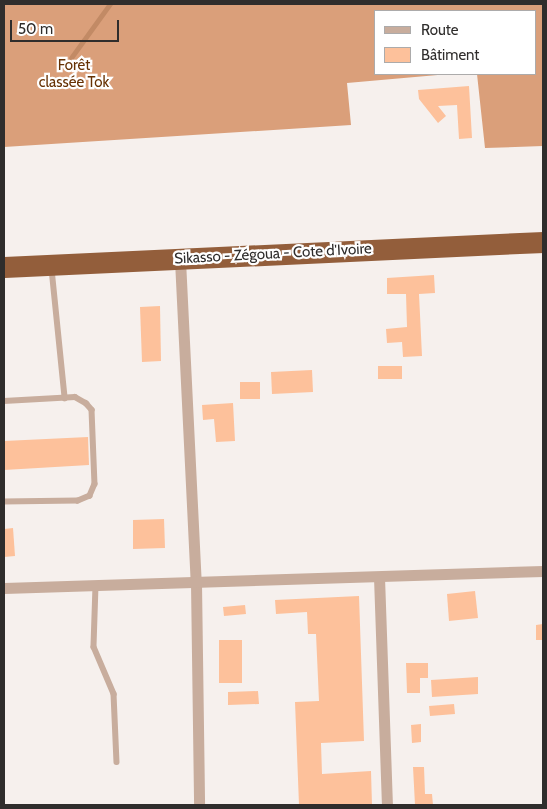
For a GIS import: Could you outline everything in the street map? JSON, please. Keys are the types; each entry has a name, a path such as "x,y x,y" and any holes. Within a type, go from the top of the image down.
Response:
{"highway":[{"name":"Sikasso - Zégoua - Cote d'Ivoire","path":"4,266 180,260 543,242"}],"street":[{"path":"180,260 196,583 199,805"},
{"path":"4,588 543,572"},
{"path":"379,577 387,805"}],"lane":[{"path":"52,265 65,398"},
{"path":"4,401 75,397 92,410 95,484 90,496 78,501 4,502"},
{"path":"96,586 94,646 114,694 117,762"}],"green space":[{"name":"Forêt classée Tok","path":"4,4 543,4 543,146 485,148 477,75 537,75 537,10 374,10 374,75 438,75 347,83 351,125 4,147"}],"building":[{"path":"469,86 472,138 459,139 457,105 438,106 446,116 438,123 419,99 418,90"},
{"path":"434,275 435,293 419,294 422,356 403,357 402,342 387,343 386,329 407,327 406,294 387,294 387,278"},
{"path":"160,306 161,361 142,362 140,307"},
{"path":"378,366 402,366 402,379 378,379"},
{"path":"312,370 313,392 272,394 271,372"},
{"path":"240,382 260,382 260,399 240,399"},
{"path":"233,403 235,441 216,442 214,419 203,420 202,405"},
{"path":"88,437 89,465 4,470 4,441"},
{"path":"164,519 165,548 133,549 133,520"},
{"path":"13,528 15,556 4,557 4,529"},
{"path":"475,591 478,618 449,621 447,594"},
{"path":"359,596 364,741 321,743 322,774 371,771 372,805 299,805 295,702 319,701 316,634 308,634 307,612 276,614 275,600"},
{"path":"245,605 246,614 224,616 223,607"},
{"path":"543,624 543,640 536,640 536,625"},
{"path":"219,640 242,640 242,683 219,683"},
{"path":"406,663 428,663 428,678 420,678 420,693 407,693"},
{"path":"478,677 478,694 432,697 431,680"},
{"path":"258,691 259,704 228,705 228,692"},
{"path":"454,704 455,714 430,716 429,706"},
{"path":"421,724 421,742 412,743 411,725"},
{"path":"413,767 424,767 425,794 432,794 433,805 415,805"}],"waterway":[{"path":"71,58 110,4"}]}
